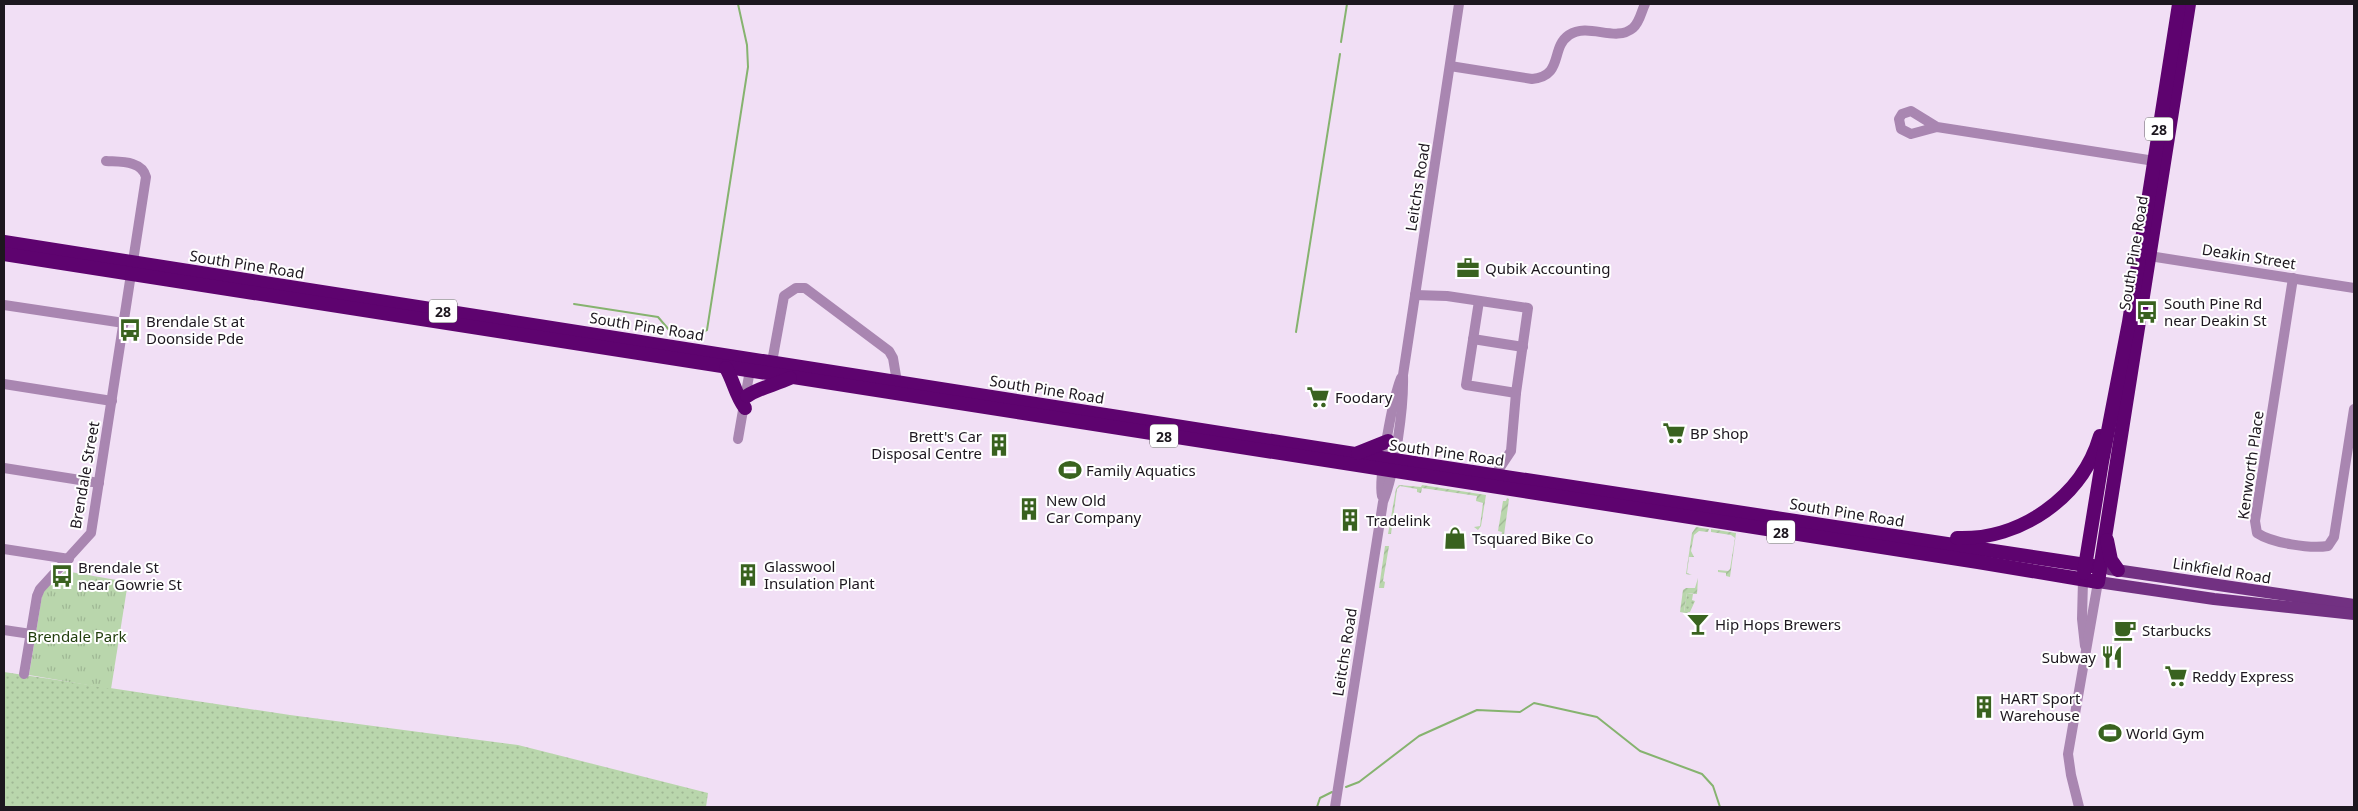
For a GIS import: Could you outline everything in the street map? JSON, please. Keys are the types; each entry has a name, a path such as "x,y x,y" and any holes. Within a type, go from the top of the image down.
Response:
{"highway":[{"name":"South Pine Road","path":"4,254 133,268 751,365 790,378 1065,414 1195,434 2098,582 2159,161 2179,4"},
{"name":"South Pine Road","path":"2159,161 2189,4"},
{"name":"South Pine Road","path":"4,242 133,268 726,368 772,362 897,382 1065,414"},
{"name":"South Pine Road","path":"2083,580 2110,419 2145,255"},
{"path":"726,368 731,376 735,395 746,402 762,387 778,384 790,378"},
{"name":"28","path":"1940,543 1950,538 1969,539 2001,534 2038,517 2074,485 2089,463 2102,430 2110,419"},
{"name":"South Pine Road","path":"1195,434 1355,454 1388,465 1495,475 2085,565"},
{"path":"1355,454 1388,441"},
{"path":"2104,535 2108,543 2111,560 2118,570"},
{"name":"Linkfield Road","path":"2085,565 2099,567"}],"main road":[{"name":"Linkfield Road","path":"2099,567 2354,605"},
{"name":"Linkfield Road","path":"2098,582 2205,598 2354,614"}],"street":[{"name":"Leitchs Road","path":"1388,465 1388,441 1395,394 1402,375 1415,296 1459,4"},
{"path":"1450,66 1532,79 1540,78 1551,70 1563,40 1571,34 1586,30 1622,34 1634,28 1640,20 1645,4"},
{"path":"1938,127 2159,161"},
{"name":"Brendale Street","path":"24,674 40,589 91,533 99,483 133,268 145,173 136,165 106,161"},
{"name":"Deakin Street","path":"2145,255 2354,288"},
{"name":"Kenworth Place","path":"2294,278 2255,521 2257,533 2266,539 2319,548 2328,546 2334,538 2354,409"},
{"path":"772,362 784,296 796,288 805,288 889,351 893,358 897,382"},
{"path":"1415,296 1446,296 1528,308 1516,393 1511,451 1495,475"},
{"path":"1479,301 1466,385 1516,393"},
{"path":"4,304 124,323"},
{"path":"1473,339 1523,346"},
{"path":"738,439 751,365"},
{"name":"Leitchs Road","path":"1335,807 1342,772 1388,465 1404,395 1402,375"},
{"path":"4,384 112,401"},
{"path":"4,468 99,483"},
{"path":"4,548 69,559"},
{"path":"2083,580 2082,619 2085,648"},
{"path":"2079,807 2068,754 2098,582"},
{"path":"4,630 31,634"}],"green space":[{"path":"1399,485 1421,487 1422,485 1486,495 1481,526 1478,530 1474,527 1480,526 1483,503 1476,501 1477,496 1422,488 1421,493 1417,492 1417,489 1400,486 1397,489 1391,534 1388,534 1396,489"},
{"path":"1507,498 1509,499 1503,542 1500,541 1502,532 1498,531 1503,501 1506,501"},
{"path":"1696,527 1709,529 1708,532 1699,531 1694,535 1691,551 1694,557 1689,557 1687,573 1692,575 1686,574 1692,533"},
{"path":"1711,529 1736,533 1730,577 1726,576 1726,573 1718,572 1718,570 1728,571 1730,569 1735,538 1731,535 1711,532"},
{"path":"1385,546 1389,546 1383,581 1385,582 1384,588 1379,588"},
{"name":"Brendale Park","path":"65,571 128,582 111,689 29,675 42,596 45,589"},
{"path":"1698,578 1697,594 1687,593 1684,611 1691,614 1680,612 1683,590 1695,588"},
{"path":"1687,593 1693,594 1692,600 1695,601 1690,612 1684,612"},
{"path":"4,672 290,715 518,745 708,793 706,807 4,807"}],"waterway":[{"path":"574,304 658,317 670,331 699,335 707,330 748,67 747,45 738,4"},
{"path":"1341,42 1347,4"},
{"path":"1296,332 1340,54"},
{"path":"1346,787 1359,782 1419,736 1477,710 1520,712 1534,703 1597,717 1640,751 1702,774 1713,786 1720,807"},
{"path":"1317,807 1320,798 1332,792"}],"place":[{"name":"Qubik Accounting","path":"1468,268"},
{"name":"South Pine Rd near Deakin St","path":"2147,312"},
{"name":"Brendale St at Doonside Pde","path":"130,330"},
{"name":"Foodary","path":"1318,397"},
{"name":"BP Shop","path":"1674,433"},
{"name":"Brett's Car Disposal Centre","path":"999,445"},
{"name":"Family Aquatics","path":"1070,470"},
{"name":"New Old Car Company","path":"1029,509"},
{"name":"Tradelink","path":"1350,520"},
{"name":"Tsquared Bike Co","path":"1455,538"},
{"name":"Glasswool Insulation Plant","path":"748,575"},
{"name":"Brendale St near Gowrie St","path":"62,576"},
{"name":"Hip Hops Brewers","path":"1698,624"},
{"name":"Starbucks","path":"2125,630"},
{"name":"Subway","path":"2112,657"},
{"name":"Reddy Express","path":"2176,676"},
{"name":"HART Sport Warehouse","path":"1984,707"},
{"name":"World Gym","path":"2110,733"}]}
